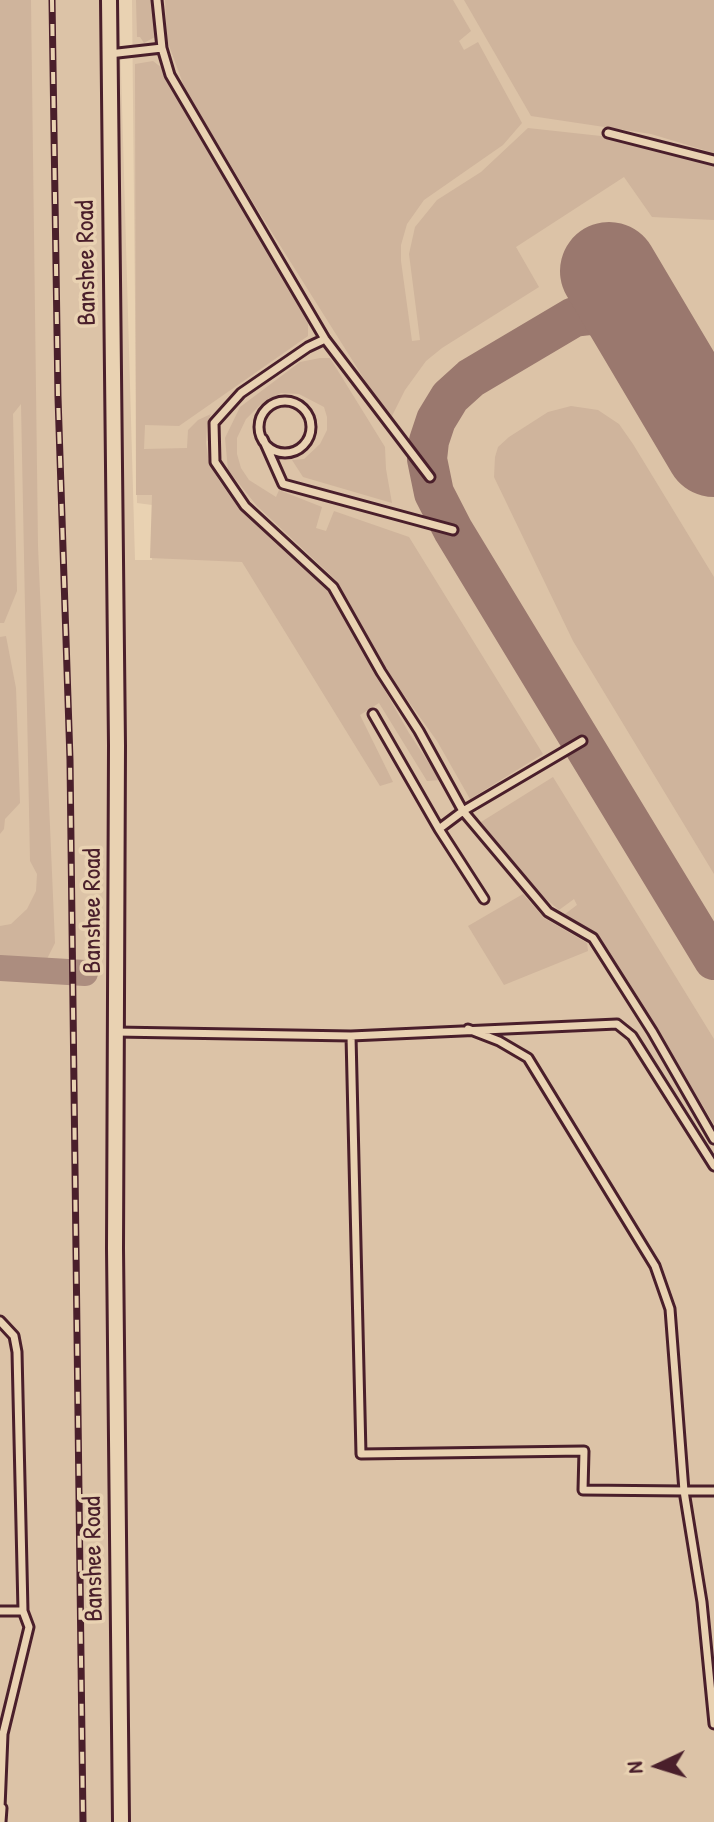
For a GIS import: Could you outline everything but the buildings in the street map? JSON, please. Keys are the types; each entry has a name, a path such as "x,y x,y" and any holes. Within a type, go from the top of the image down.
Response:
{"street":[{"name":"Banshee Road","path":"109,0 117,745 115,1248 121,1822"}],"lane":[{"path":"157,0 162,48 170,75 325,339 430,477"},
{"path":"109,54 162,48"},
{"path":"608,133 714,160"},
{"path":"325,339 308,347 241,393 214,423 215,462 245,506 333,587 463,811 548,912 593,938 652,1031 714,1139"},
{"path":"263,439 268,446 283,453 299,449 309,437 307,412 293,402 284,401 269,408 260,422 263,439 283,484 453,530"},
{"path":"373,714 439,829 484,899"},
{"path":"439,829 463,811 582,741"},
{"path":"116,1032 351,1036 617,1024 632,1036 714,1166"},
{"path":"468,1029 499,1041 528,1058 655,1266 670,1309 684,1491 702,1602 714,1724"},
{"path":"351,1036 361,1454 584,1451 583,1490 714,1491"},
{"path":"0,1321 14,1336 17,1352 23,1611 29,1627 3,1734 1,1822"},
{"path":"0,1611 23,1611"}],"shaded area":[{"path":"0,0 119,0 135,560 152,560 152,505 137,503 132,0 714,0 714,1822 0,1822"},
{"path":"0,0 31,0 38,546 55,943 46,961 0,957 0,926 11,924 27,909 36,891 37,874 30,861 21,404 13,414 17,591 4,623 0,623"},
{"path":"136,0 154,0 155,37 144,43 137,37"},
{"path":"165,0 453,0 471,31 459,41 464,50 478,42 522,123 503,145 424,200 407,224 401,245 401,261 412,341 420,340 409,254 415,227 437,200 481,172 528,128 601,136 714,165 714,220 652,217 624,177 516,247 539,287 426,361 405,390 390,420 185,89 167,40"},
{"path":"464,0 714,0 714,153 651,134 531,116"},
{"path":"153,61 162,68 202,142 303,308 308,336 179,426 145,425 144,449 187,448 188,430 198,420 211,414 206,443 209,463 218,479 237,506 329,592 409,733 440,780 427,781 379,703 360,715 393,782 380,786 242,562 150,558 152,495 136,495 135,64"},
{"path":"330,358 385,447 392,503 303,477 292,460 304,459 320,444 327,430 327,417 324,407 299,394 281,393 261,404 246,419 237,438 241,468 249,480 276,497 279,490 322,507 316,528 326,531 334,511 409,537 543,754 470,799 437,741 391,677 337,581 257,506 228,470 225,438 240,407 300,362"},
{"path":"571,406 598,410 619,424 714,577 714,874 573,641 494,477 498,447 548,412"},
{"path":"6,636 16,688 20,803 5,819 0,834 0,637"},
{"path":"553,777 714,1039 714,1124 598,934 565,914 577,905 574,899 559,910 508,861 481,822"},
{"path":"523,894 544,918 587,943 588,951 504,985 468,926"}],"waterway":[{"path":"0,968 85,973"}],"taxiway":[{"path":"649,338 630,325 606,317 574,317 471,378 450,397 436,420 427,459 434,493 453,530 714,960"}],"runway":[{"path":"609,271 714,448"}],"railway":[{"path":"52,0 58,397 70,760 83,1822"}]}
